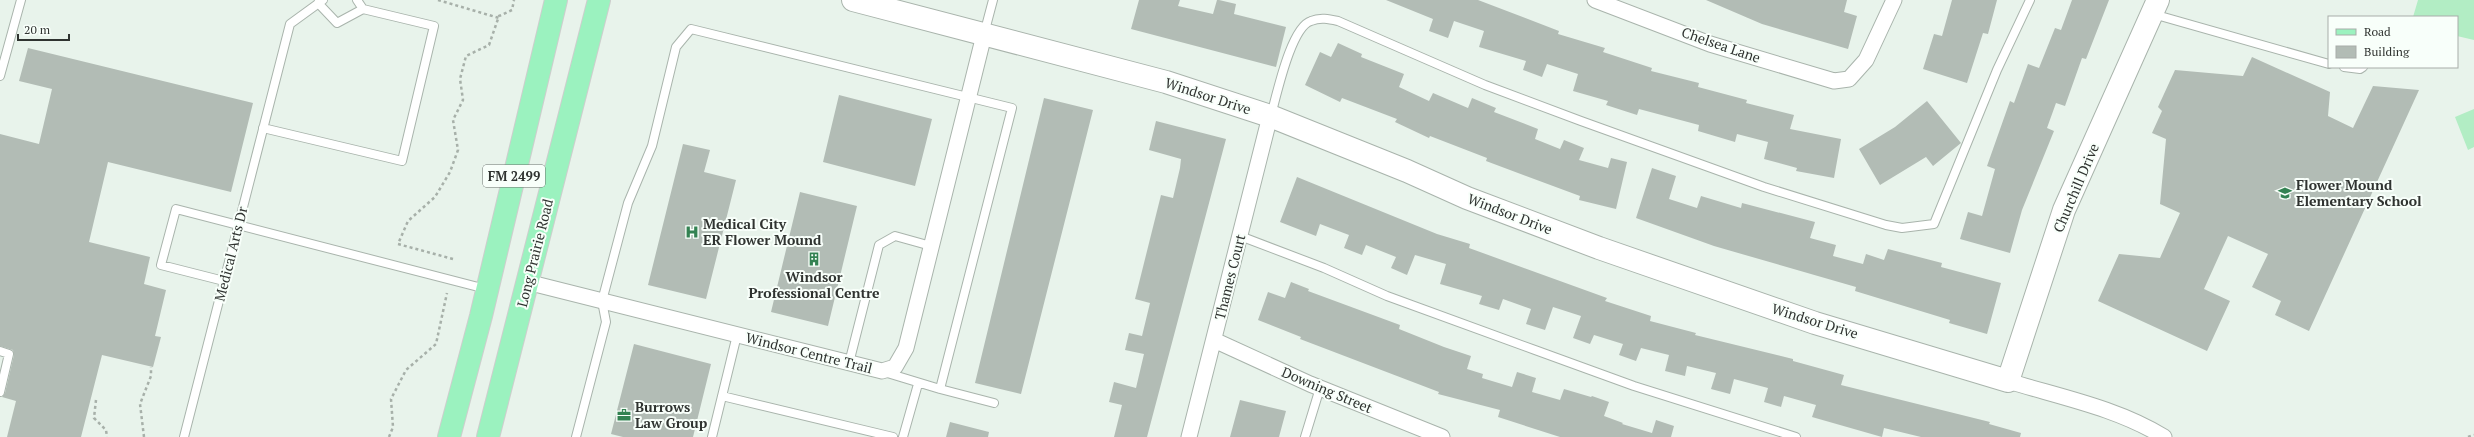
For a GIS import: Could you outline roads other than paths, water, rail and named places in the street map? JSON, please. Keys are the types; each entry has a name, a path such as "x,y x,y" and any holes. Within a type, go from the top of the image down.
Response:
{"main road":[{"name":"FM 2499","path":"449,437 487,290 556,0"},
{"name":"Long Prairie Road","path":"488,437 600,0"}],"street":[{"name":"Windsor Drive","path":"853,0 1166,82 1270,116 1407,171 1466,198 1600,248 1815,323 2125,417 2145,425 2164,437"},
{"name":"Chelsea Lane","path":"1595,0 1710,44 1834,81 1849,79 1866,60 1894,0"},
{"name":"Churchill Drive","path":"2008,381 2064,210 2155,7"},
{"name":"Windsor Centre Trail","path":"527,282 882,371 895,367 906,348 984,34"},
{"name":"Thames Court","path":"1189,437 1270,116"},
{"name":"Downing Street","path":"1214,340 1413,432 1442,437"}],"lane":[{"path":"0,75 21,0"},
{"path":"357,0 363,9"},
{"path":"984,34 992,0"},
{"path":"1270,116 1292,45 1299,30 1310,21 1323,18 1338,21 1493,88 1764,187 1886,225 1902,228 1934,224 1997,70 2030,0"},
{"path":"263,128 402,161 434,26 363,9 337,23 320,1"},
{"name":"Medical Arts Dr","path":"184,437 290,24 320,1"},
{"path":"2155,7 2328,64"},
{"path":"576,437 606,322 602,301 628,203 652,146 676,47 691,29 1012,108 940,389"},
{"path":"224,281 161,265 176,209 487,290"},
{"path":"850,363 879,245 895,236 931,246"},
{"path":"1240,236 1324,268 1387,296 1634,386 1796,437"},
{"path":"712,437 737,335"},
{"path":"0,351 9,354 0,392"},
{"path":"882,371 918,384 994,403"},
{"path":"903,437 918,384"},
{"path":"1305,437 1320,388"},
{"path":"722,396 893,437"}],"place":[{"name":"Flower Mound Elementary School","path":"2285,193"},
{"name":"Medical City ER Flower Mound","path":"692,232"},
{"name":"Windsor Professional Centre","path":"814,259"},
{"name":"Burrows Law Group","path":"624,415"}]}
